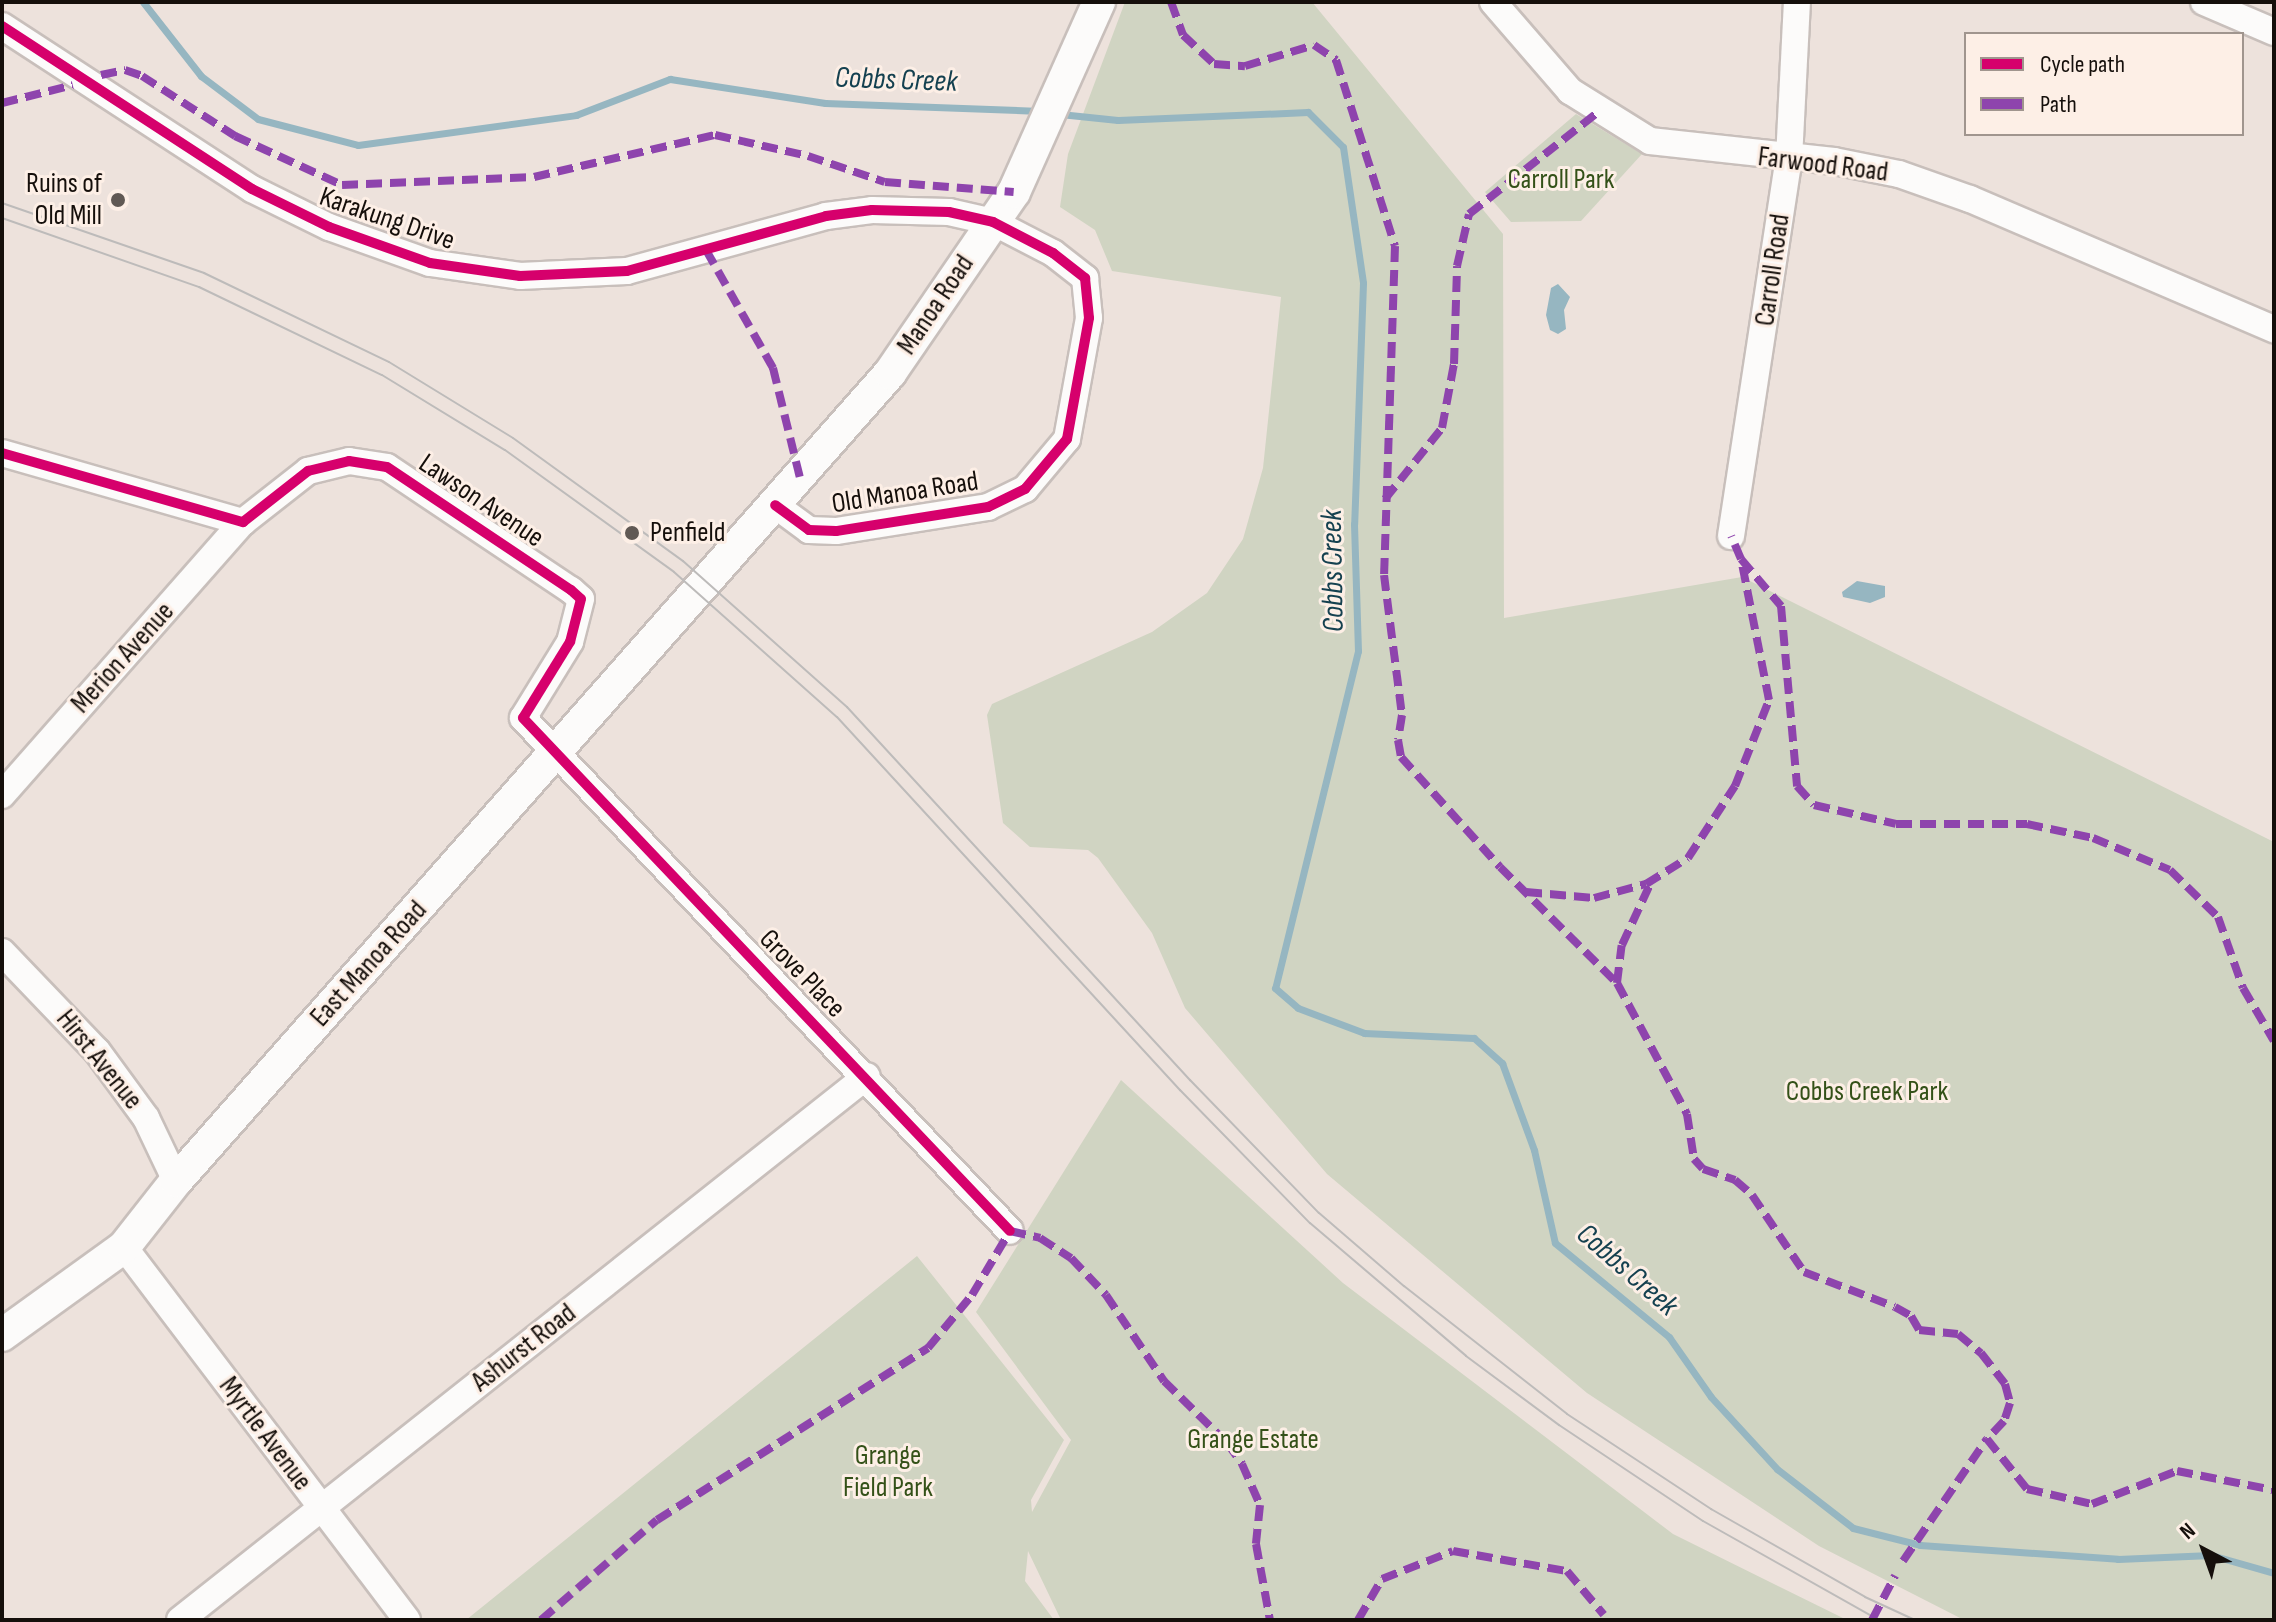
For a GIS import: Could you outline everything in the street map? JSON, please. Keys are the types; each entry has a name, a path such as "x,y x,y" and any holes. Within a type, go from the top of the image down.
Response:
{"main road":[{"name":"Manoa Road","path":"714,568 775,505 890,373 993,222 1043,132 1099,2"},
{"name":"East Manoa Road","path":"2,1335 124,1247 176,1181 557,751 714,568"}],"street":[{"name":"Farwood Road","path":"1493,2 1570,91 1628,130 1675,147 1899,174 1970,199 2274,329"},
{"name":"Carroll Road","path":"1731,536 1789,159 1797,2"},
{"path":"2204,2 2274,32"},
{"name":"Karakung Drive","path":"2,26 265,196 329,227 430,263 520,276 572,276 627,271 842,214 949,212 993,222 1074,267 1085,278 1088,292"},
{"name":"Old Manoa Road","path":"775,505 809,530 836,531 973,511 1025,489 1067,439 1084,357 1088,292"},
{"path":"2,453 243,522"},
{"name":"Lawson Avenue","path":"243,522 308,471 349,461 387,467 571,590 581,599 570,642 523,718 557,751"},
{"name":"Merion Avenue","path":"7,782 243,522"},
{"name":"Grove Place","path":"557,751 1010,1231"},
{"name":"Hirst Avenue","path":"2,952 97,1051 146,1118 176,1181"},
{"name":"Ashurst Road","path":"180,1620 867,1076"},
{"name":"Myrtle Avenue","path":"124,1247 407,1620"}],"green space":[{"name":"Cobbs Creek Park","path":"1125,2 1312,2 1503,234 1504,618 1742,577 2274,842 2274,1620 1964,1620 1819,1546 1587,1393 1327,1174 1185,1008 1152,933 1098,858 1088,850 1030,847 1003,823 987,715 992,704 1152,632 1207,593 1243,539 1263,468 1281,297 1112,271 1095,230 1060,207 1068,154"},
{"name":"Carroll Park","path":"1576,114 1642,154 1581,221 1511,222 1485,192"},
{"name":"Grange Estate","path":"1121,1080 1343,1283 1673,1534 1847,1620 1061,1620 1028,1551 1025,1581 1054,1620 466,1620 917,1256 1064,1440 1031,1500 1032,1512 1071,1440 976,1312"}],"water":[{"path":"1558,284 1570,297 1564,310 1566,329 1558,334 1550,330 1546,315 1551,288"},
{"path":"1857,581 1885,586 1885,597 1870,603 1843,597 1842,592"}],"waterway":[{"name":"Cobbs Creek","path":"143,2 201,76 258,119 358,145 576,115 670,79 825,103 1040,111"},
{"name":"Cobbs Creek","path":"1060,114 1118,120 1308,112 1343,147 1363,283 1354,524 1358,651 1275,988 1298,1008 1364,1033 1474,1038 1502,1063 1534,1150 1555,1243 1669,1337 1711,1397 1777,1469 1853,1528 1920,1545 2118,1559 2211,1555 2274,1573"}],"tram line":[{"path":"2,203 204,273 389,362 513,438 683,561 847,707 1190,1080 1319,1213 1404,1286 1567,1414 1711,1509 1865,1597 1915,1620"},
{"path":"2,218 199,287 382,375 505,450 674,572 837,717 1180,1090 1310,1223 1466,1356 1559,1425 1703,1521 1879,1620"}],"marked path":[{"path":"1171,2 1183,35 1214,64 1245,66 1314,45 1336,60 1395,246 1384,575 1402,715 1398,740 1401,757 1500,867 1617,983 1687,1114 1694,1159 1703,1169 1735,1180 1752,1195 1804,1272 1895,1307 1911,1316 1919,1330 1958,1334 1981,1353 2005,1384 2010,1403 2004,1421 1987,1439 2027,1489 2092,1504 2177,1471 2274,1490"},
{"path":"101,75 125,70 142,76 235,136 342,185 534,177 715,135 808,156 885,182 1014,192"},
{"path":"2,103 73,85"},
{"path":"1385,499 1442,428 1454,364 1457,266 1469,214 1598,112"},
{"path":"706,250 773,368 800,478"},
{"path":"1526,892 1594,898 1646,884 1688,858 1735,786 1769,700 1741,559 1731,536"},
{"path":"1741,559 1781,606 1797,786 1814,805 1896,824 2027,824 2093,838 2170,870 2218,917 2243,988 2274,1041"},
{"path":"1617,983 1622,945 1652,880"},
{"path":"541,1620 657,1520 928,1348 972,1295 1010,1231 1040,1238 1071,1258 1106,1295 1164,1381 1227,1443 1242,1464 1260,1505 1256,1544 1270,1620"},
{"path":"1903,1561 1987,1439"},
{"path":"1358,1620 1382,1579 1453,1551 1567,1571 1604,1615"},
{"path":"1872,1620 1895,1576"}],"cycle path":[{"path":"2,26 252,189 329,227 430,263 520,276 627,271 826,216 872,210 949,212 993,222 1053,253 1085,278 1089,318 1067,439 1025,489 988,507 836,531 809,530 775,505"},
{"path":"2,453 243,522 308,471 349,461 387,467 571,590 581,599 570,642 523,718 1010,1231"}],"place":[{"name":"Ruins of Old Mill","path":"118,200"},
{"name":"Penfield","path":"632,533"}],"park label":[{"name":"Grange Field Park","path":"888,1472"}]}
